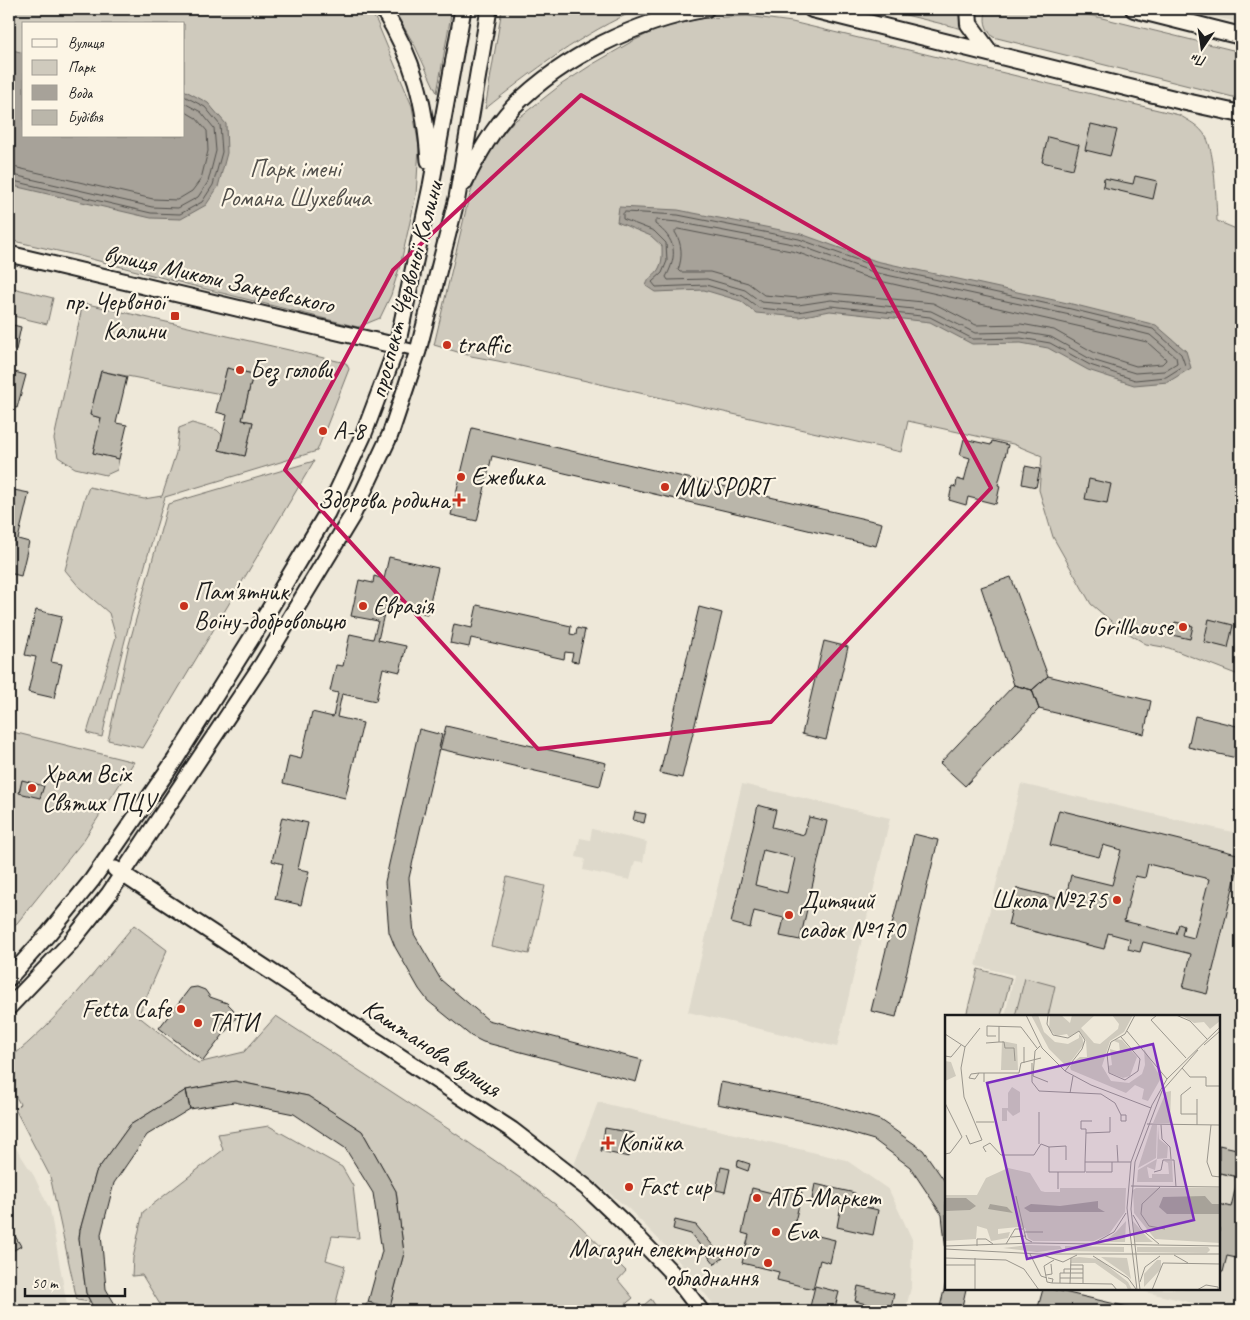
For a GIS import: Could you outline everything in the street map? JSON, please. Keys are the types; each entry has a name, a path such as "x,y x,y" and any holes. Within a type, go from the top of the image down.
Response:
{"main road":[{"path":"384,9 417,80 428,139 431,186"},
{"name":"проспект Червоної Калини","path":"9,978 49,934 106,862 201,718 269,610 327,512 363,436 397,346 431,186 463,9"},
{"name":"проспект Червоної Калини","path":"9,1007 70,943 122,875 263,664 352,516 390,435 418,350 457,198 489,9"},
{"path":"457,198 478,155 494,130 514,106 539,85 591,48 666,18 706,9"},
{"path":"812,9 1241,114"},
{"path":"968,9 969,24 990,53"},
{"path":"1134,9 1241,36"},
{"name":"вулиця Миколи Закревського","path":"9,254 397,346"},
{"name":"Каштанова вулиця","path":"106,862 122,875 512,1130 587,1188 619,1218 672,1273 701,1311"}],"street":[{"name":"вулиця Миколи Закревського","path":"397,346 418,350"}],"highlighted area":[{"path":"581,95 869,260 991,488 771,722 538,749 285,470 393,270"}],"shaded area":[{"path":"1181,9 1241,9 1241,23"},
{"name":"Дитячий садок №170","path":"742,784 890,818 837,1047 688,1012"},
{"name":"Школа №275","path":"1021,784 1241,834 1241,1311 1227,1311 1137,1290 1220,1290 1220,1015 1005,1015 1014,975 976,966"},
{"path":"592,829 647,842 643,862 635,861 630,880 583,870 585,859 576,857 580,838 590,840"},
{"path":"598,1102 846,1160 889,1190 912,1239 911,1288 905,1311 719,1311 672,1253 629,1209 574,1165"},
{"path":"9,1137 34,1176 50,1210 68,1311 9,1311"}],"green space":[{"name":"Парк імені Романа Шухевича","path":"9,9 369,9 377,22 412,106 419,147 416,195 401,262 391,295 380,318 358,327 80,256 9,240"},
{"path":"393,9 452,9 437,93 415,46"},
{"path":"502,9 639,9 618,18 578,41 539,67 485,109"},
{"path":"881,9 963,9 963,29"},
{"path":"987,9 1065,9 1241,52 1241,99 993,37 986,24"},
{"path":"747,16 792,22 1179,115 1204,133 1209,144 1213,165 1217,221 1241,231 1241,676 1169,648 1146,644 1118,627 1091,604 1053,537 1039,490 1042,456 1013,444 908,421 901,452 471,356 434,345 468,201 477,174 487,153 512,123 562,84 593,64 662,27 678,22 707,18"},
{"path":"9,287 53,298 47,324 9,315"},
{"path":"83,303 346,363 349,369 317,451 165,497 131,616 102,737 87,733 116,637 109,613 80,588 65,570 89,487 144,499 162,496 176,453 179,428 192,423 217,430 222,435 219,450 245,456 253,422 242,420 253,374 227,368 221,394 101,371 90,415 101,418 93,453 119,459 117,470 106,475 75,468 58,457 54,439"},
{"path":"314,461 143,748 108,740 128,648 168,504"},
{"path":"9,731 134,762 83,841 9,933"},
{"path":"507,877 545,886 529,954 491,946"},
{"path":"134,925 167,950 138,1016 198,1063 244,1052 276,1016 456,1134 533,1187 570,1216 626,1271 618,1280 633,1298 617,1311 362,1311 368,1302 390,1307 404,1253 396,1191 362,1131 308,1096 235,1081 186,1090 130,1125 96,1172 79,1239 86,1293 90,1302 77,1300 50,1176 15,1109 20,1104 12,1090 15,1081 9,1073 9,1059 59,1012"},
{"path":"978,969 1011,978 1001,1015 966,1015"},
{"path":"1025,978 1055,986 1048,1015 1015,1015"},
{"path":"269,1126 342,1167 353,1186 359,1238 332,1236 326,1260 345,1266 334,1311 164,1311 142,1275 132,1276 133,1258 143,1212 223,1150 218,1134"},
{"path":"651,1299 659,1311 637,1311"}],"water":[{"path":"9,49 22,52 22,138 185,138 185,91 208,103 226,124 227,153 218,187 206,205 181,219 151,218 9,185"},
{"path":"619,207 678,210 801,234 876,261 1072,304 1156,325 1186,351 1191,368 1168,382 1134,385 1088,370 1048,348 1021,343 972,344 930,322 830,311 799,317 756,313 741,301 704,290 655,292 646,286 648,280 660,267 662,246 651,236 617,222"}],"building":[{"path":"1091,124 1117,130 1110,156 1085,150"},
{"path":"1048,137 1079,145 1073,169 1042,162"},
{"path":"1135,176 1157,181 1153,199 1103,187 1104,178 1133,184"},
{"path":"9,324 21,327 16,350 9,349"},
{"path":"227,368 253,374 242,420 253,422 245,456 219,450 227,415 216,412"},
{"path":"11,371 26,375 17,408 9,406"},
{"path":"101,371 127,377 116,423 127,425 119,459 93,453 101,418 90,415"},
{"path":"472,428 882,523 876,546 492,456 477,521 451,515"},
{"path":"964,439 991,445 992,441 1008,445 998,485 1000,486 996,504 968,497 966,505 949,500 952,486 956,487 957,479 964,481 970,458 960,455"},
{"path":"1025,466 1040,469 1036,487 1022,484"},
{"path":"1089,479 1111,484 1107,503 1085,499"},
{"path":"9,489 29,493 18,539 29,542 21,576 9,573"},
{"path":"389,557 438,568 427,614 386,605 378,640 406,646 400,672 383,668 376,701 342,694 337,717 363,723 345,798 283,783 289,756 301,759 312,712 333,717 338,693 330,691 336,665 343,666 350,634 373,639 378,621 351,616 359,580 373,583 374,576 384,579"},
{"path":"1011,577 1048,676 1032,690 1014,685 981,587"},
{"path":"477,605 571,626 570,634 576,635 577,628 585,630 578,662 571,661 573,653 565,652 564,659 471,638 469,647 450,643 454,624 472,628"},
{"path":"699,607 722,613 682,778 660,773"},
{"path":"36,610 62,616 51,662 62,664 54,698 28,692 36,657 25,655"},
{"path":"1209,619 1233,625 1228,648 1204,642"},
{"path":"1175,622 1193,626 1190,639 1172,635"},
{"path":"824,641 848,647 826,740 802,734"},
{"path":"1048,676 1151,701 1144,734 1039,709 1032,690"},
{"path":"1014,685 1032,690 1039,709 965,786 940,763"},
{"path":"1195,716 1241,727 1241,759 1188,747"},
{"path":"446,726 606,763 600,786 440,749"},
{"path":"419,729 442,735 409,878 414,934 441,980 488,1020 642,1060 636,1082 483,1042 471,1036 428,1001 419,989 395,947 389,932 385,882"},
{"name":"Храм Всіх Святих ПЦУ","path":"22,780 44,786 40,798 19,793"},
{"path":"758,805 776,810 772,827 804,835 809,817 827,821 800,940 780,936 784,918 754,911 750,928 731,923","holes":["763,850 795,858 787,893 755,885"]},
{"path":"1059,810 1241,855 1207,994 1183,988 1191,954 1143,942 1140,952 1128,949 1130,939 1108,933 1104,949 1008,925 1017,888 1065,900 1071,875 1112,885 1121,850 1103,845 1099,857 1050,845","holes":["1148,864 1209,879 1194,938 1182,935 1184,926 1179,924 1176,934 1124,921 1135,876 1145,878"]},
{"path":"635,812 646,814 644,823 633,820"},
{"path":"282,817 308,823 298,869 309,871 301,905 275,899 283,864 272,861"},
{"path":"914,834 938,840 896,1017 871,1011"},
{"name":"ТАТИ","path":"197,987 205,990 210,997 227,1003 233,1009 236,1018 203,1061 159,1028 190,988"},
{"path":"235,1081 308,1096 362,1131 396,1191 404,1253 390,1307 368,1302 382,1251 373,1193 345,1148 294,1114 234,1102 190,1109 186,1090"},
{"path":"721,1082 821,1102 880,1120 923,1150 945,1182 945,1242 942,1215 910,1167 874,1140 819,1124 717,1104"},
{"path":"186,1090 190,1109 147,1135 114,1183 101,1234 106,1289 119,1311 95,1311 86,1293 79,1239 96,1172 130,1125"},
{"path":"605,1128 634,1133 629,1157 601,1151"},
{"path":"1220,1145 1241,1150 1241,1259 1227,1256 1223,1272 1220,1272 1220,1204 1231,1207 1238,1177 1220,1173"},
{"path":"738,1160 750,1164 748,1171 737,1167"},
{"path":"721,1167 730,1169 725,1192 716,1190"},
{"name":"Fast cup","path":"629,1182 634,1187 630,1191 625,1186"},
{"path":"815,1184 855,1193 853,1204 878,1210 873,1235 837,1227 841,1205 812,1199"},
{"path":"782,1187 802,1192 793,1230 835,1240 830,1263 820,1260 813,1289 777,1280 779,1272 742,1263 749,1235 742,1233 752,1188 780,1195"},
{"path":"675,1220 696,1225 723,1258 715,1264 691,1234 673,1229"},
{"path":"9,1226 21,1246 9,1253"},
{"path":"815,1286 839,1292 834,1311 809,1311"},
{"path":"858,1286 894,1294 890,1311 869,1311 870,1305 855,1301"},
{"path":"945,1286 945,1290 966,1290 961,1311 939,1311"},
{"path":"1043,1290 1055,1290 1145,1311 1037,1311"},
{"path":"9,1292 20,1311 9,1311"}],"place":[{"name":"пр. Червоної Калини","path":"175,316"},
{"name":"traffic","path":"447,345"},
{"name":"Без голови","path":"240,370"},
{"name":"А-8","path":"323,431"},
{"name":"Ежевика","path":"461,477"},
{"name":"MWSPORT","path":"665,487"},
{"name":"Здорова родина","path":"459,500"},
{"name":"Пам'ятник Воїну-добровольцю","path":"184,606"},
{"name":"Євразія","path":"363,606"},
{"name":"Grillhouse","path":"1183,627"},
{"name":"Храм Всіх Святих ПЦУ","path":"32,788"},
{"name":"Школа №275","path":"1117,900"},
{"name":"Дитячий садок №170","path":"789,915"},
{"name":"Fetta Cafe","path":"181,1009"},
{"name":"ТАТИ","path":"198,1023"},
{"name":"Копійка","path":"608,1143"},
{"name":"Fast cup","path":"629,1187"},
{"name":"АТБ-Маркет","path":"757,1198"},
{"name":"Eva","path":"776,1232"},
{"name":"Магазин електричного обладнання","path":"768,1263"}]}
